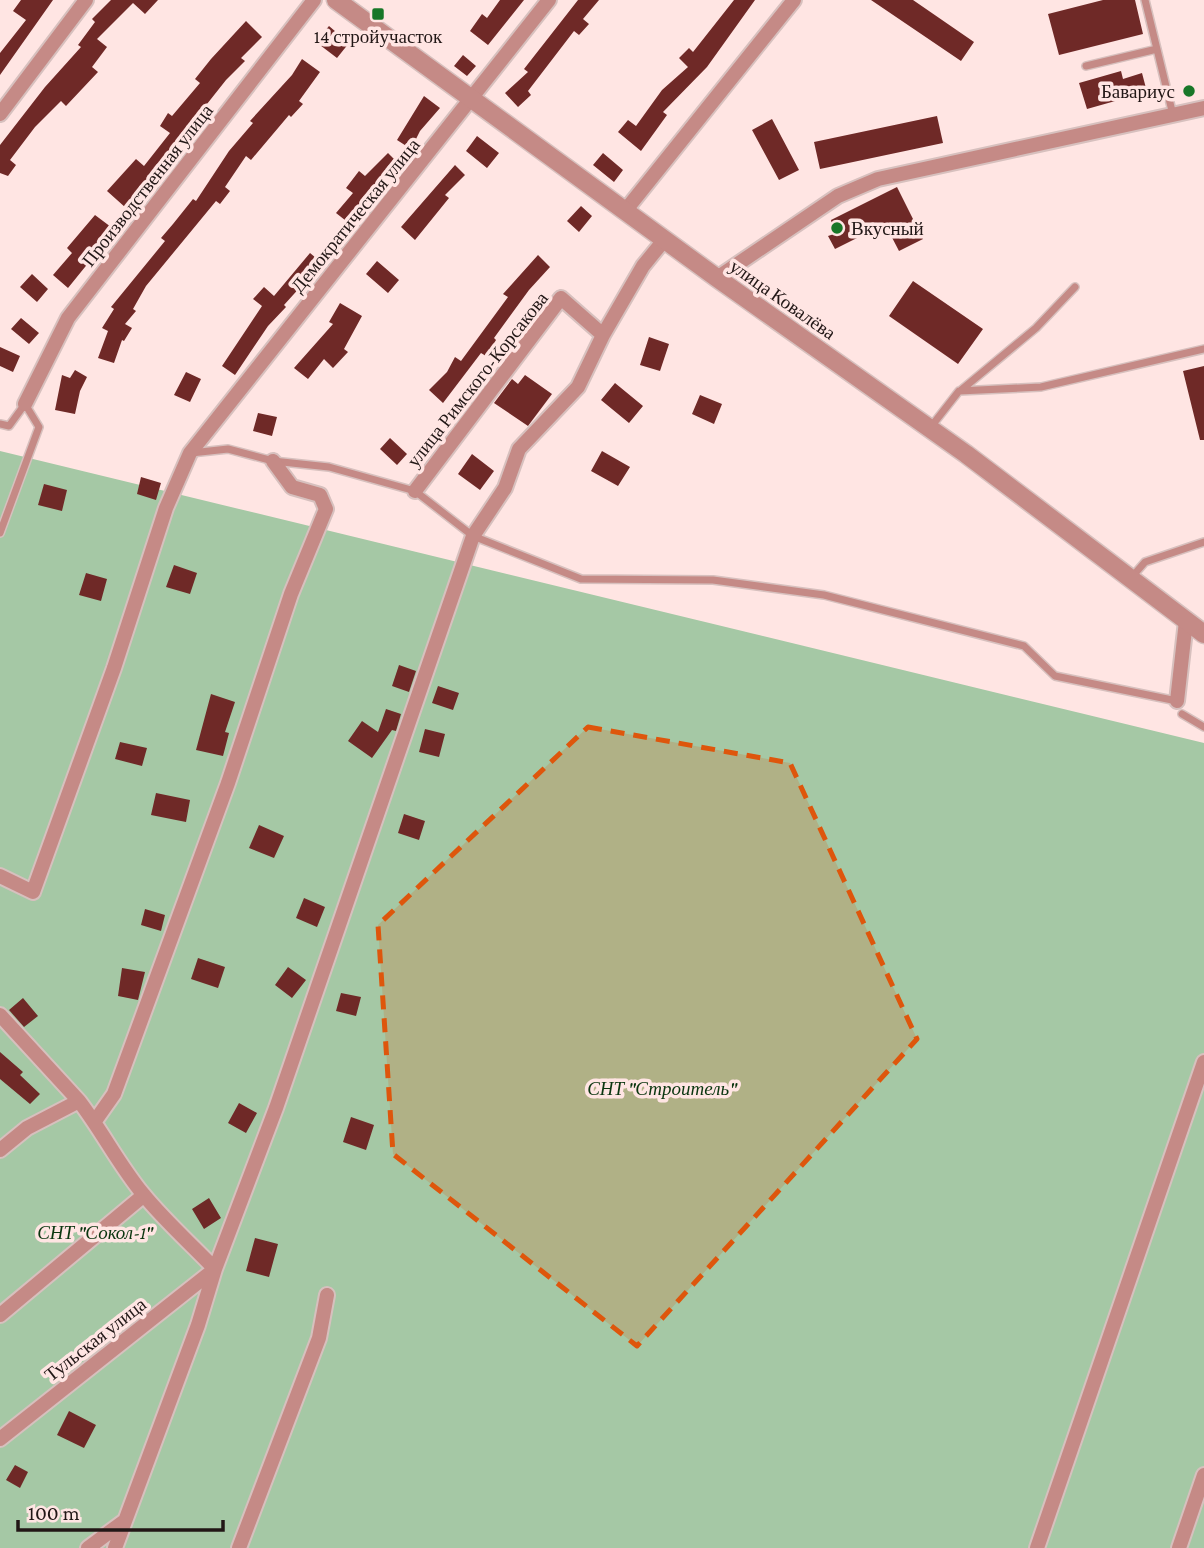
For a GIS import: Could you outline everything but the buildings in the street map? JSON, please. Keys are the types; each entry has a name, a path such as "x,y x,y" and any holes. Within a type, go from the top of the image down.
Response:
{"street":[{"path":"0,114 86,0"},
{"name":"Производственная улица","path":"25,404 68,318 314,0"},
{"name":"улица Ковалёва","path":"336,0 717,278 930,428 1204,635"},
{"name":"Демократическая улица","path":"0,876 33,892 114,668 166,508 190,453 549,0"},
{"path":"625,211 794,0"},
{"path":"717,278 838,196 878,179 1204,108"},
{"path":"115,1548 276,1108 473,536 505,488 519,449 578,387 603,335 643,266 665,239"},
{"name":"улица Римского-Корсакова","path":"415,491 561,298 603,335"},
{"path":"95,1121 119,1082 228,783 291,594 326,509 320,495 292,487 273,461"},
{"path":"1180,707 1186,621"},
{"path":"0,1015 95,1121 105,1143 144,1195 215,1269"},
{"path":"1037,1548 1204,1062"},
{"path":"0,1150 27,1128 79,1101"},
{"path":"0,1315 144,1195"},
{"name":"Тульская улица","path":"0,1439 215,1269"},
{"path":"239,1548 319,1338 327,1295"},
{"path":"1179,1548 1204,1475"},
{"path":"88,1548 124,1521"}],"lane":[{"path":"1145,0 1173,115"},
{"path":"1086,66 1157,49"},
{"path":"930,428 959,391 1036,328 1075,287"},
{"path":"959,391 1041,387 1204,349"},
{"path":"0,424 9,426 25,404 39,427 0,533"},
{"path":"190,453 228,449 273,461 328,467 415,491 473,536 581,579 713,580 824,595 1024,646 1055,676 1180,707 1204,727"},
{"path":"1130,578 1145,562 1204,542"}],"highlighted area":[{"path":"588,727 790,763 917,1039 637,1346 393,1154 378,925"}],"green space":[{"name":"СНТ \"Строитель\"","path":"0,451 1204,743 1204,1548 0,1548"}],"place":[{"name":"14 стройучасток","path":"378,14"},
{"name":"Бавариус","path":"1189,91"},
{"name":"Вкусный","path":"837,228"}],"park label":[{"name":"СНТ \"Сокол-1\"","path":"95,1232"}]}
